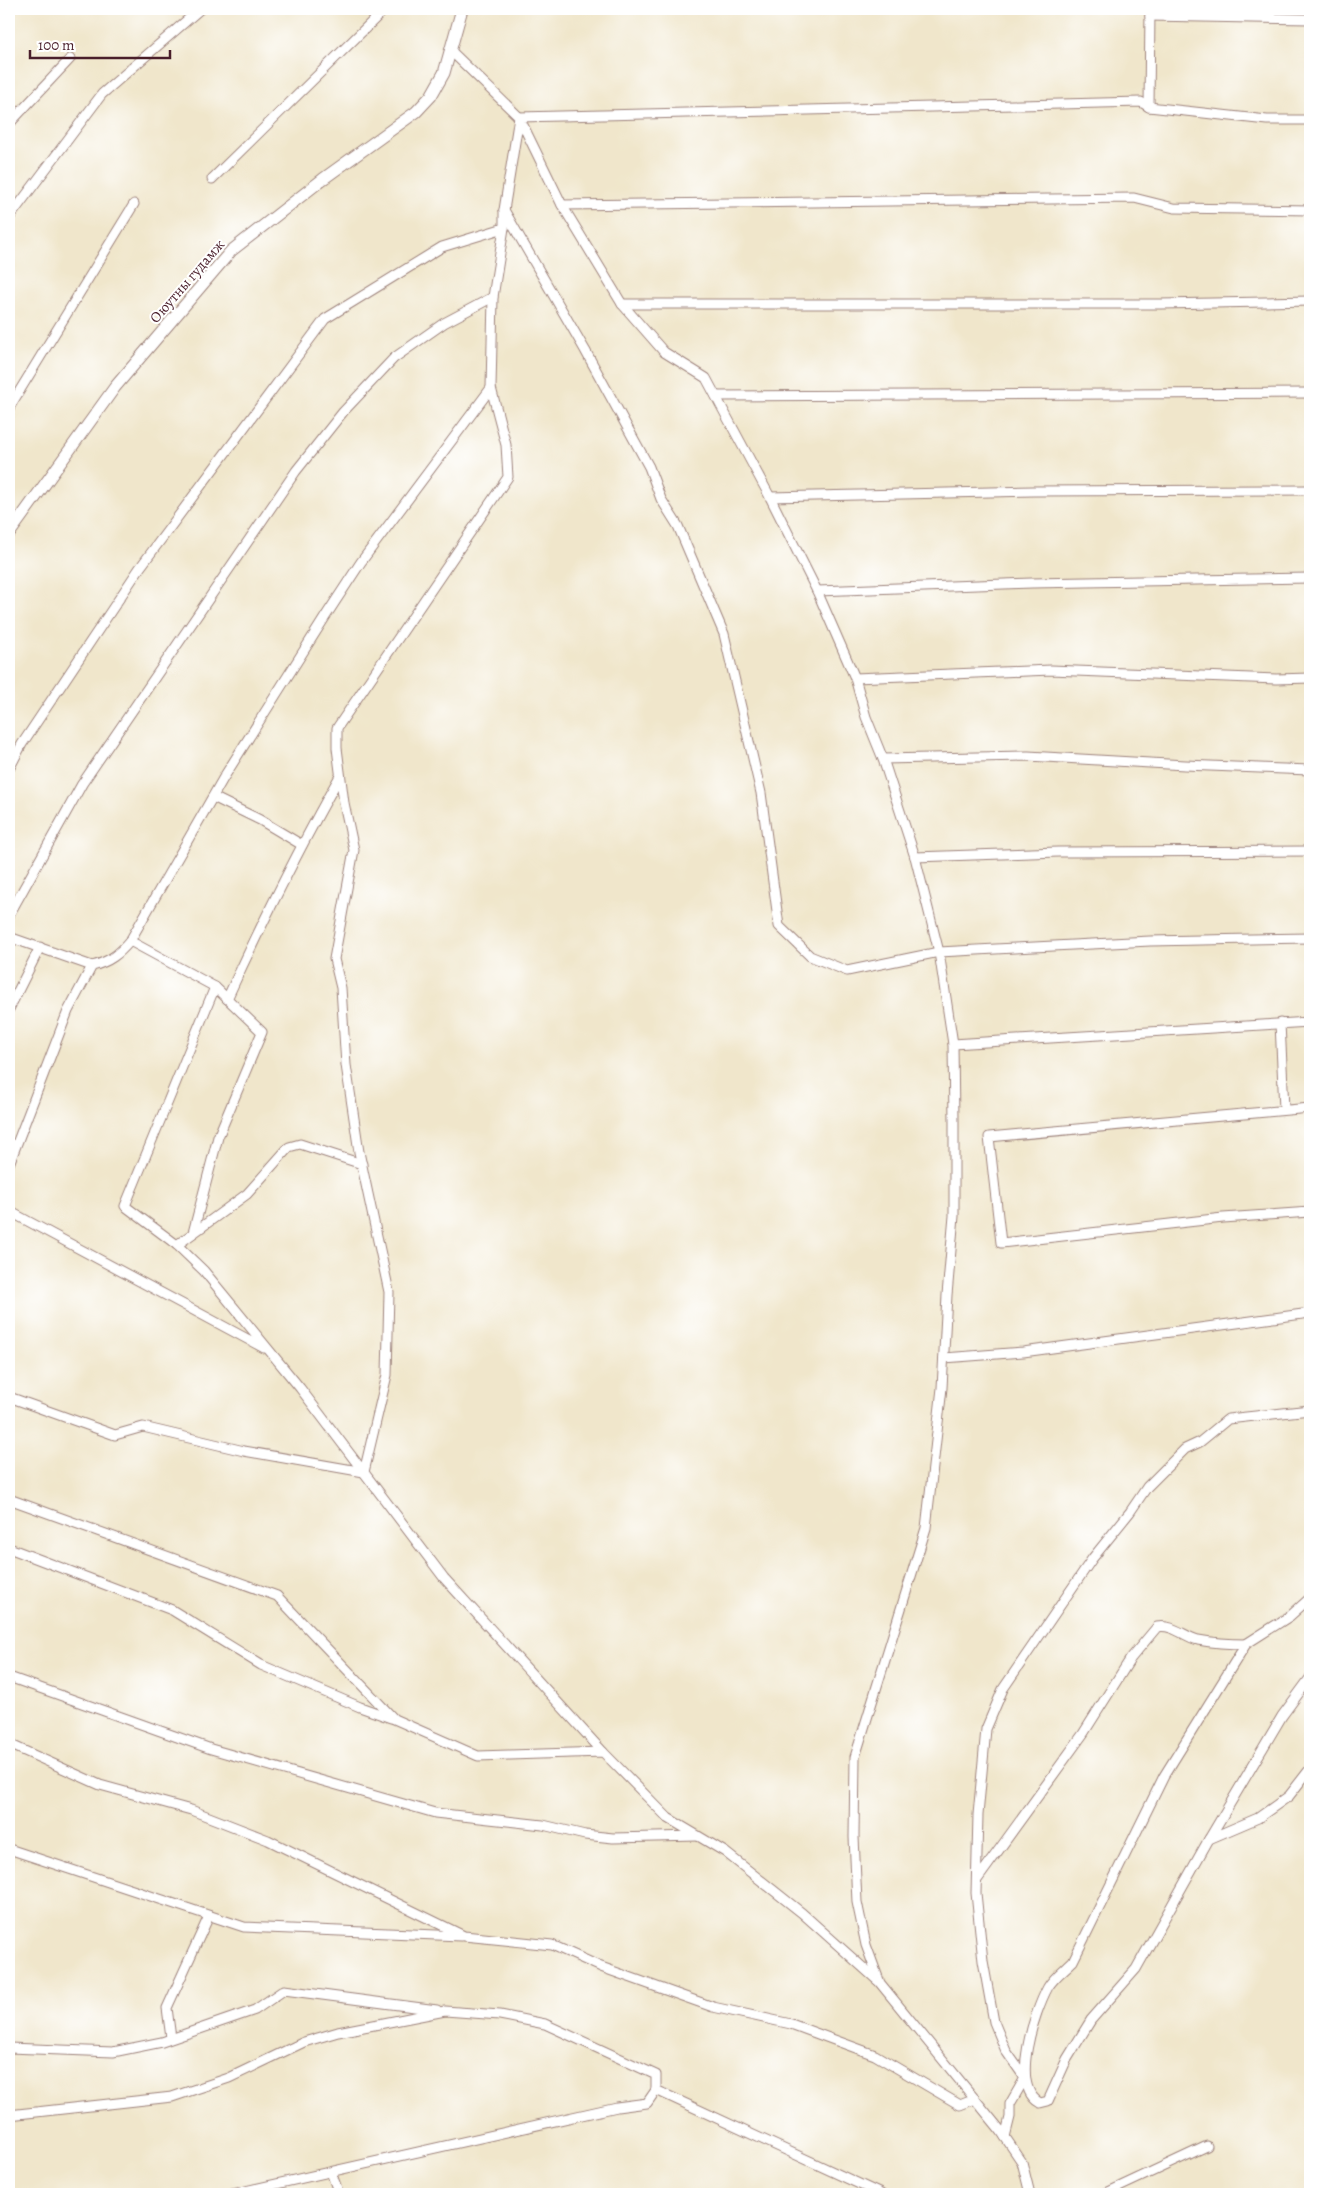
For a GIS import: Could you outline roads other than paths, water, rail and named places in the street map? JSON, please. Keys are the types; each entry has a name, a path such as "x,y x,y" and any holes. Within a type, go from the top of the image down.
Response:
{"street":[{"path":"212,179 385,9"},
{"name":"Оюутны гудамж","path":"9,534 115,387 231,251 323,179 416,112 431,96 444,73 462,9"},
{"path":"9,218 64,142 102,94 197,10"},
{"path":"1149,106 1150,12 1310,19"},
{"path":"451,51 519,117 562,205 622,304 664,352 706,378 716,396 770,496 817,591 855,678 866,717 883,759 916,857 939,952 953,1044 954,1216 944,1358 926,1528 855,1757 854,1837 858,1902 866,1945 880,1983"},
{"path":"9,124 70,59"},
{"path":"519,117 1141,102 1149,106 1267,120 1310,120"},
{"path":"364,1472 387,1375 389,1292 362,1164 346,1065 341,988 334,959 354,850 336,748 338,728 508,477 506,445 491,388 494,297 504,228 504,210 519,117"},
{"path":"562,205 1134,198 1174,208 1310,210"},
{"path":"9,408 134,204"},
{"path":"504,210 585,350 649,467 660,500 678,526 724,634 761,793 779,926 810,956 847,971 939,952 1150,941 1310,938"},
{"path":"9,769 22,744 139,569 325,319 442,247 504,228"},
{"path":"9,915 82,784 296,471 344,412 394,358 444,323 494,297"},
{"path":"622,304 1151,304 1310,301"},
{"path":"9,937 92,966 104,964 118,955 130,941 213,797 361,562 491,388"},
{"path":"716,396 1310,394"},
{"path":"770,496 1033,491 1310,490"},
{"path":"817,591 1023,583 1310,578"},
{"path":"855,678 1051,670 1276,679 1310,678"},
{"path":"883,759 1028,756 1310,770"},
{"path":"227,998 260,928 340,776"},
{"path":"213,797 260,820 302,846"},
{"path":"916,857 1058,852 1310,851"},
{"path":"130,941 215,987 262,1032 218,1137 193,1232"},
{"path":"9,1009 40,947"},
{"path":"9,1164 68,1011 92,966"},
{"path":"215,987 125,1206 177,1245 204,1271 364,1472 444,1578 603,1752 668,1818 724,1852 802,1913 880,1983 1005,2137 1022,2162 1029,2190 1028,2194"},
{"path":"953,1044 1310,1022"},
{"path":"1280,1023 1284,1109"},
{"path":"1310,1108 989,1136 1001,1243 1223,1218 1310,1212"},
{"path":"177,1245 247,1194 290,1147 300,1144 362,1164"},
{"path":"9,1211 268,1350"},
{"path":"944,1358 1023,1352 1310,1313"},
{"path":"9,1397 115,1436 143,1427 244,1451 364,1472"},
{"path":"1310,1410 1228,1419 1200,1442 1185,1449 1147,1487 1130,1512 1087,1566 1003,1689 986,1729 978,1815 977,1880 983,1961 994,2022 1006,2051 1025,2078 1034,2100 1040,2103 1048,2101 1067,2059 1091,2020 1136,1969 1209,1839 1282,1716 1310,1678"},
{"path":"9,1499 277,1596 394,1718"},
{"path":"9,1548 172,1610 261,1665 360,1707 394,1718 478,1756 603,1752"},
{"path":"1005,2137 1010,2116 1010,2104 1025,2078 1028,2040 1049,1986 1072,1961 1164,1776 1246,1644 1290,1616 1310,1598"},
{"path":"977,1880 1084,1734 1131,1658 1157,1626 1166,1625 1195,1639 1219,1643 1246,1644"},
{"path":"9,1677 211,1749 435,1813 543,1825 585,1835 613,1838 699,1836"},
{"path":"9,1744 100,1785 191,1810 268,1840 464,1936"},
{"path":"1209,1839 1258,1818 1289,1796 1310,1770"},
{"path":"9,1849 244,1927 302,1928 446,1937 464,1936 552,1945 601,1968 713,2006 790,2024 875,2055 960,2105 975,2098"},
{"path":"171,2038 167,2008 209,1916"},
{"path":"9,2048 113,2052 171,2038 255,2010 284,1990 445,2011 500,2015 545,2024 656,2075 656,2090 647,2104 617,2107 232,2194"},
{"path":"9,2116 172,2097 229,2078 304,2042 338,2032 445,2011"},
{"path":"656,2090 881,2194"},
{"path":"1104,2194 1207,2146"},
{"path":"331,2172 339,2194"}]}
